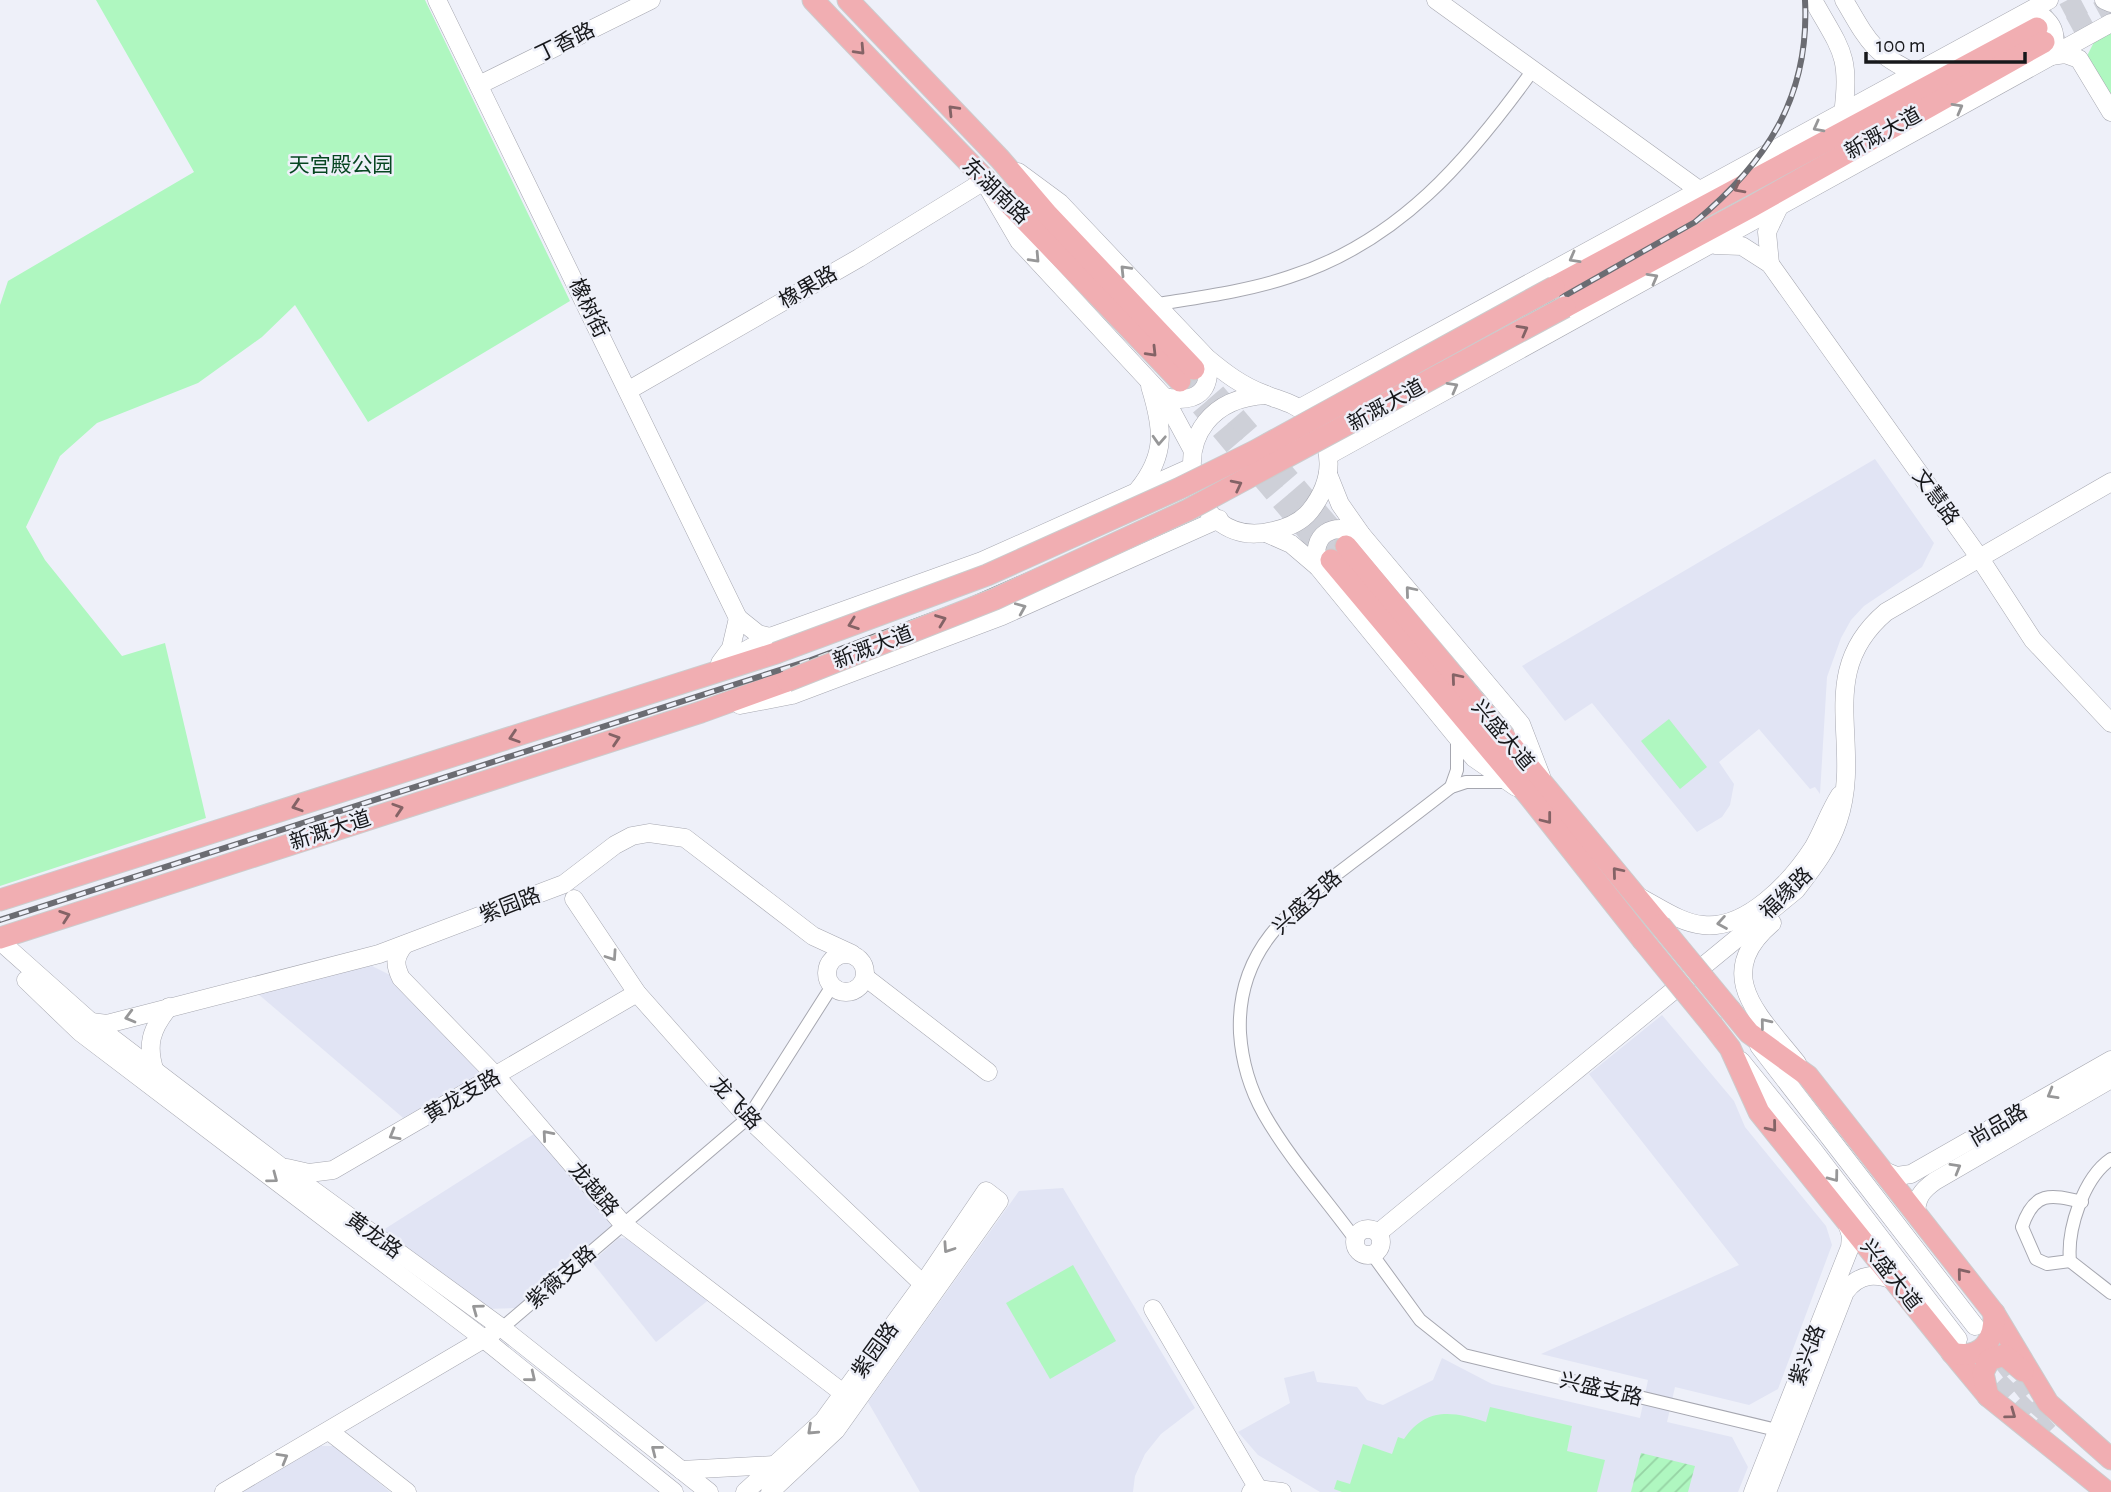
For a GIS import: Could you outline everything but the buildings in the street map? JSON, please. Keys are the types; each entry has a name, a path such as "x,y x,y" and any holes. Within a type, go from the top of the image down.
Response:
{"main road":[{"name":"东湖南路","path":"813,0 984,181 1193,369"},
{"name":"东湖南路","path":"848,0 1000,159 1048,215 1193,369"},
{"name":"新溉大道","path":"0,901 695,679 773,645 987,575 1178,489 1255,451 1554,287 2044,42"},
{"name":"新溉大道","path":"0,939 701,712 995,599 1188,510 1751,207 2044,42"},
{"name":"兴盛大道","path":"1339,552 1537,791 1635,894 1749,1033"},
{"name":"兴盛大道","path":"1537,791 1642,939 1730,1048 1759,1112 1898,1282 1955,1346 1988,1395 2107,1492"},
{"path":"1749,1033 1808,1076 1994,1314 2048,1403 2111,1459"},
{"path":"1955,1346 1975,1354 1984,1348 1994,1330 1994,1314"},
{"path":"1988,1395 1983,1373 1989,1360 1996,1356 2012,1359 2034,1383"}],"street":[{"name":"橡树街","path":"437,0 738,618"},
{"name":"丁香路","path":"480,85 651,0"},
{"path":"858,0 888,42"},
{"path":"1436,0 1699,190"},
{"path":"1812,0 1846,57 1847,82 1843,114"},
{"path":"1844,0 1868,42 1887,60 1917,74"},
{"path":"2015,20 2030,0"},
{"name":"新溉大道","path":"1300,408 2049,0"},
{"path":"2104,0 2111,3"},
{"path":"2015,20 2039,14 2049,20 2056,43 2044,42"},
{"name":"新溉大道","path":"1329,455 1779,209 2044,42 2111,23"},
{"path":"2044,42 2079,59 2111,112"},
{"path":"1158,304 1289,277 1347,252 1384,229 1453,173 1487,134 1534,70"},
{"path":"1000,159 1059,202 1158,304 1193,369 1232,379 1300,408 1319,429 1329,455 1328,474 1321,496 1307,514 1288,527 1265,533 1246,532 1208,511 1196,491 1190,468 1192,449 1199,431 1212,415 1228,403 1247,396 1266,395"},
{"path":"984,181 1019,241 1164,397 1192,449"},
{"name":"橡果路","path":"629,390 984,181"},
{"path":"1770,264 1767,232 1779,209"},
{"path":"1713,245 1742,246 1770,264"},
{"name":"文慧路","path":"1770,264 1979,558 2033,639 2111,723"},
{"path":"1164,397 1180,400 1195,396 1206,388 1209,372 1193,369"},
{"path":"1364,373 1355,388 1354,402 1362,416 1376,422 1392,420"},
{"path":"1148,380 1159,416 1161,444 1153,472 1133,495 1148,498 1159,506 1167,523 1157,549"},
{"name":"新溉大道","path":"695,679 719,666 982,561 1190,468"},
{"path":"1328,474 1340,504 1339,552 1457,737 1474,758 1509,782 1537,791"},
{"name":"福缘路","path":"1355,1239 1366,1228 1378,1233 1796,890 1824,855 1839,820 1845,786 1846,675 1854,650 1871,625 1886,612 2111,482"},
{"name":"新溉大道","path":"701,712 792,695 1002,617 1219,519"},
{"path":"1265,533 1291,544 1339,552 1521,724 1537,791"},
{"path":"719,666 731,648 738,618 773,645"},
{"path":"1451,787 1458,763 1457,737"},
{"path":"1451,787 1466,782 1509,782"},
{"path":"1635,894 1678,918 1701,925 1723,925 1744,916 1786,881 1813,848 1845,786"},
{"path":"1808,1076 1749,1003 1741,977 1746,952 1760,933 1804,896 1832,861 1847,831 1849,814 1845,786"},
{"name":"兴盛支路","path":"1355,1239 1276,1133 1253,1091 1244,1068 1241,992 1262,944 1283,919 1305,899 1451,787"},
{"name":"紫园路","path":"91,1023 107,1024 379,954 564,884 632,836 667,833 685,838 813,936 852,954"},
{"path":"542,892 574,900 574,886 580,873"},
{"name":"龙飞路","path":"574,900 637,993 748,1118 923,1284"},
{"path":"813,936 832,986 849,992 860,986 865,977 862,962 852,954 840,954 827,968"},
{"path":"0,939 34,979"},
{"name":"龙越路","path":"404,945 397,955 395,966 401,978 496,1076 624,1224 843,1393"},
{"path":"0,956 34,979"},
{"path":"865,977 988,1072"},
{"name":"黄龙路","path":"34,979 280,1166 502,1328 709,1492"},
{"name":"黄龙路","path":"34,979 80,1032 484,1339 662,1486 674,1492"},
{"name":"紫薇支路","path":"224,1492 502,1328 748,1118 832,986"},
{"name":"黄龙支路","path":"280,1166 309,1173 333,1170 637,993"},
{"path":"155,1072 149,1045 153,1031 169,1007"},
{"path":"1749,1033 1975,1326"},
{"path":"1730,1048 1814,1151 1955,1346"},
{"name":"尚品路","path":"1882,1170 1897,1175 1911,1174 2111,1060"},
{"name":"尚品路","path":"1916,1216 1916,1203 1922,1190 2111,1079"},
{"path":"2070,1261 2068,1242 2082,1202 2092,1180 2111,1159"},
{"path":"2082,1202 2053,1195 2041,1198 2027,1212 2022,1227 2036,1259 2047,1264 2070,1261 2111,1293"},
{"name":"紫园路","path":"746,1492 776,1483 836,1430 993,1196 923,1284 776,1483"},
{"name":"紫兴路","path":"1767,1492 1785,1432 1850,1247 1851,1236 1845,1216"},
{"path":"1355,1239 1360,1253 1371,1254 1381,1244 1378,1233"},
{"name":"兴盛支路","path":"1371,1254 1420,1320 1464,1354 1785,1432"},
{"name":"紫兴路","path":"1753,1492 1785,1432 1840,1304 1852,1284 1874,1275 1898,1282"},
{"path":"1153,1309 1256,1491 1282,1492"},
{"path":"454,1357 475,1351 503,1354"},
{"path":"329,1430 407,1492"},
{"path":"681,1469 776,1483"}],"shaded area":[{"path":"1875,459 1934,543 1922,567 1864,606 1851,620 1841,638 1827,677 1820,794 1815,787 1810,789 1759,729 1719,762 1734,784 1730,805 1722,817 1697,832 1592,703 1565,721 1522,666"},
{"path":"368,964 390,975 483,1070 482,1079 408,1122 257,993"},
{"path":"1662,1015 1734,1101 1745,1127 1826,1226 1832,1245 1778,1389 1749,1405 1675,1387 1667,1422 1732,1437 1748,1467 1738,1492 1320,1492 1258,1455 1238,1432 1290,1403 1284,1378 1314,1371 1317,1382 1357,1387 1367,1400 1383,1405 1433,1380 1442,1358 1492,1384 1640,1418 1648,1380 1541,1354 1739,1265 1589,1074"},
{"path":"537,1132 611,1218 611,1228 517,1308 487,1309 380,1232"},
{"path":"1063,1188 1195,1408 1161,1434 1145,1454 1135,1476 1133,1492 920,1492 868,1402 1019,1191"},
{"path":"619,1238 636,1239 711,1298 656,1342 592,1262"},
{"path":"320,1446 335,1446 390,1492 242,1492"}],"green space":[{"name":"天宫殿公园","path":"96,0 425,0 570,301 368,422 295,305 262,337 198,383 97,423 60,456 26,527 45,560 122,656 165,643 206,818 0,886 0,305 8,281 194,172"},
{"path":"2111,29 2111,102 2087,56 2096,38"},
{"path":"1669,719 1707,767 1680,789 1641,741"},
{"path":"1073,1265 1116,1341 1050,1379 1006,1303"},
{"path":"1490,1407 1572,1426 1567,1451 1605,1460 1597,1492 1342,1492 1334,1489 1337,1480 1350,1484 1363,1444 1392,1454 1398,1437 1404,1439 1421,1421 1440,1414 1451,1414 1486,1422"},
{"path":"1641,1453 1695,1466 1688,1492 1631,1492"}],"tunnel":[{"path":"2037,28 2090,0"},
{"path":"2044,42 2111,5"},
{"path":"1195,370 1345,544"},
{"path":"1181,382 1330,558"},
{"path":"2000,1359 2038,1407 2053,1420"},
{"path":"1980,1362 2049,1432"}],"railway":[{"path":"0,920 811,660 964,603 1142,525 1363,410 1695,222 1743,176 1778,125 1791,97 1800,67 1805,35 1805,0"}]}
